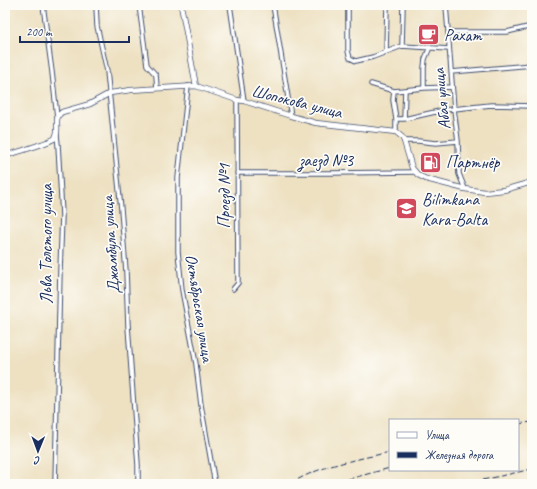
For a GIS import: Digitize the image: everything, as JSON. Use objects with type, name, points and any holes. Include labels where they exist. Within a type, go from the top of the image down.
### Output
[{"type":"street","name":"Льва Толстого улица","points":[[43,5],[57,117],[56,134],[62,215],[54,484]]},
{"type":"street","name":"Джамбула улица","points":[[96,5],[97,26],[107,71],[110,93],[122,209],[138,484]]},
{"type":"street","points":[[140,5],[147,65],[156,75],[157,88]]},
{"type":"street","points":[[181,5],[196,86]]},
{"type":"street","points":[[230,5],[244,101]]},
{"type":"street","points":[[273,5],[291,116]]},
{"type":"street","points":[[348,5],[348,51],[350,58],[356,61],[402,46],[449,49]]},
{"type":"street","points":[[386,52],[387,5]]},
{"type":"street","points":[[402,46],[403,5]]},
{"type":"street","name":"Абая улица","points":[[446,5],[452,87],[458,141],[459,174],[465,189]]},
{"type":"street","points":[[448,32],[507,32],[532,26]]},
{"type":"street","points":[[424,88],[425,59],[430,47]]},
{"type":"street","points":[[451,72],[532,65]]},
{"type":"street","points":[[371,84],[394,91],[452,87]]},
{"type":"street","name":"Октябрьская улица","points":[[188,86],[178,178],[178,252],[182,290],[196,364],[201,405],[215,484]]},
{"type":"street","name":"Шопокова улица","points":[[57,117],[62,112],[90,104],[110,93],[131,90],[196,86],[237,100],[316,123],[396,132]]},
{"type":"street","points":[[404,119],[405,90]]},
{"type":"street","points":[[394,91],[396,132],[402,137],[412,168],[418,175],[426,179],[465,189],[485,192],[504,190],[532,182]]},
{"type":"street","name":"Проезд №1","points":[[233,289],[238,284],[237,100]]},
{"type":"street","points":[[396,119],[404,119],[444,110],[491,105],[532,106]]},
{"type":"street","points":[[5,155],[10,155],[51,141],[55,138],[56,134]]},
{"type":"street","points":[[404,141],[436,143],[458,141]]},
{"type":"street","name":"заезд №3","points":[[237,173],[414,172]]},
{"type":"railway","points":[[519,424],[532,422]]},
{"type":"railway","points":[[290,484],[302,477],[326,468],[389,452]]},
{"type":"railway","points":[[330,484],[389,468]]},
{"type":"railway","points":[[465,484],[532,469]]},
{"type":"place","name":"Рахат","points":[[429,35]]},
{"type":"place","name":"Партнёр","points":[[430,162]]},
{"type":"place","name":"Bilimkana Kara-Balta","points":[[407,209]]}]
